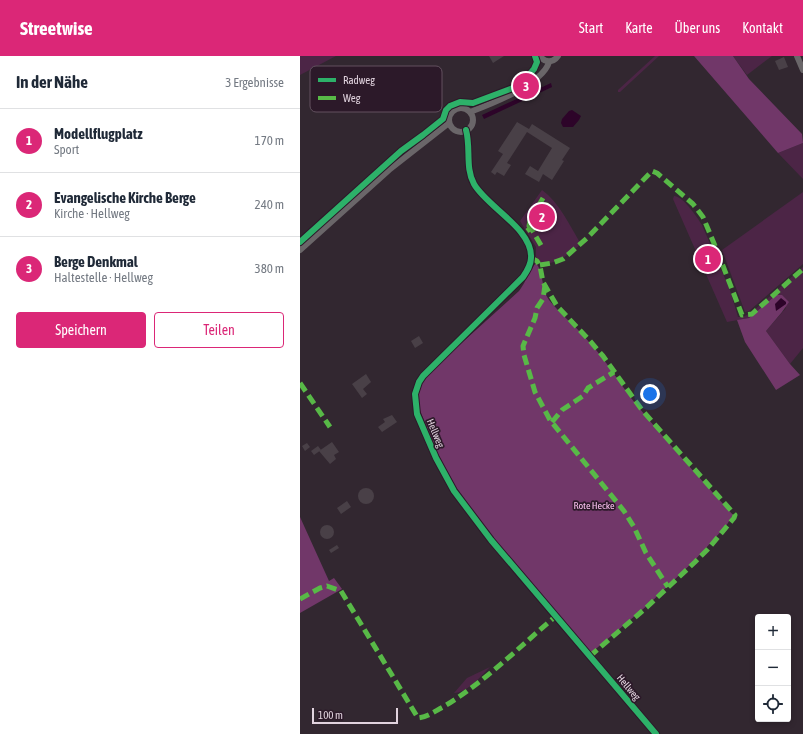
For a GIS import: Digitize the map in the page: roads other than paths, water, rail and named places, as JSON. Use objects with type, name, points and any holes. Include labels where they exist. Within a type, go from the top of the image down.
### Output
[{"type":"street","points":[[540,56],[542,60],[549,62],[555,60],[558,56]]},
{"type":"street","points":[[797,56],[803,70]]},
{"type":"street","points":[[470,112],[532,83],[542,74],[549,62]]},
{"type":"street","points":[[462,108],[470,112],[472,122],[466,130],[458,131],[449,123],[449,117],[455,109],[462,108]]},
{"type":"street","points":[[300,250],[389,170],[449,123]]},
{"type":"street","name":"Hellweg","points":[[466,130],[468,137],[470,174],[474,184],[482,195],[523,235],[530,248],[530,265],[523,277],[423,376],[419,382],[416,394],[417,414],[443,472],[454,491],[474,519],[656,734]]},
{"type":"place","name":"Berge Denkmal","points":[[526,86]]},
{"type":"place","name":"Evangelische Kirche Berge","points":[[542,217]]},
{"type":"place","name":"Modellflugplatz","points":[[708,259]]},
{"type":"park label","name":"Rote Hecke","points":[[594,505]]}]
